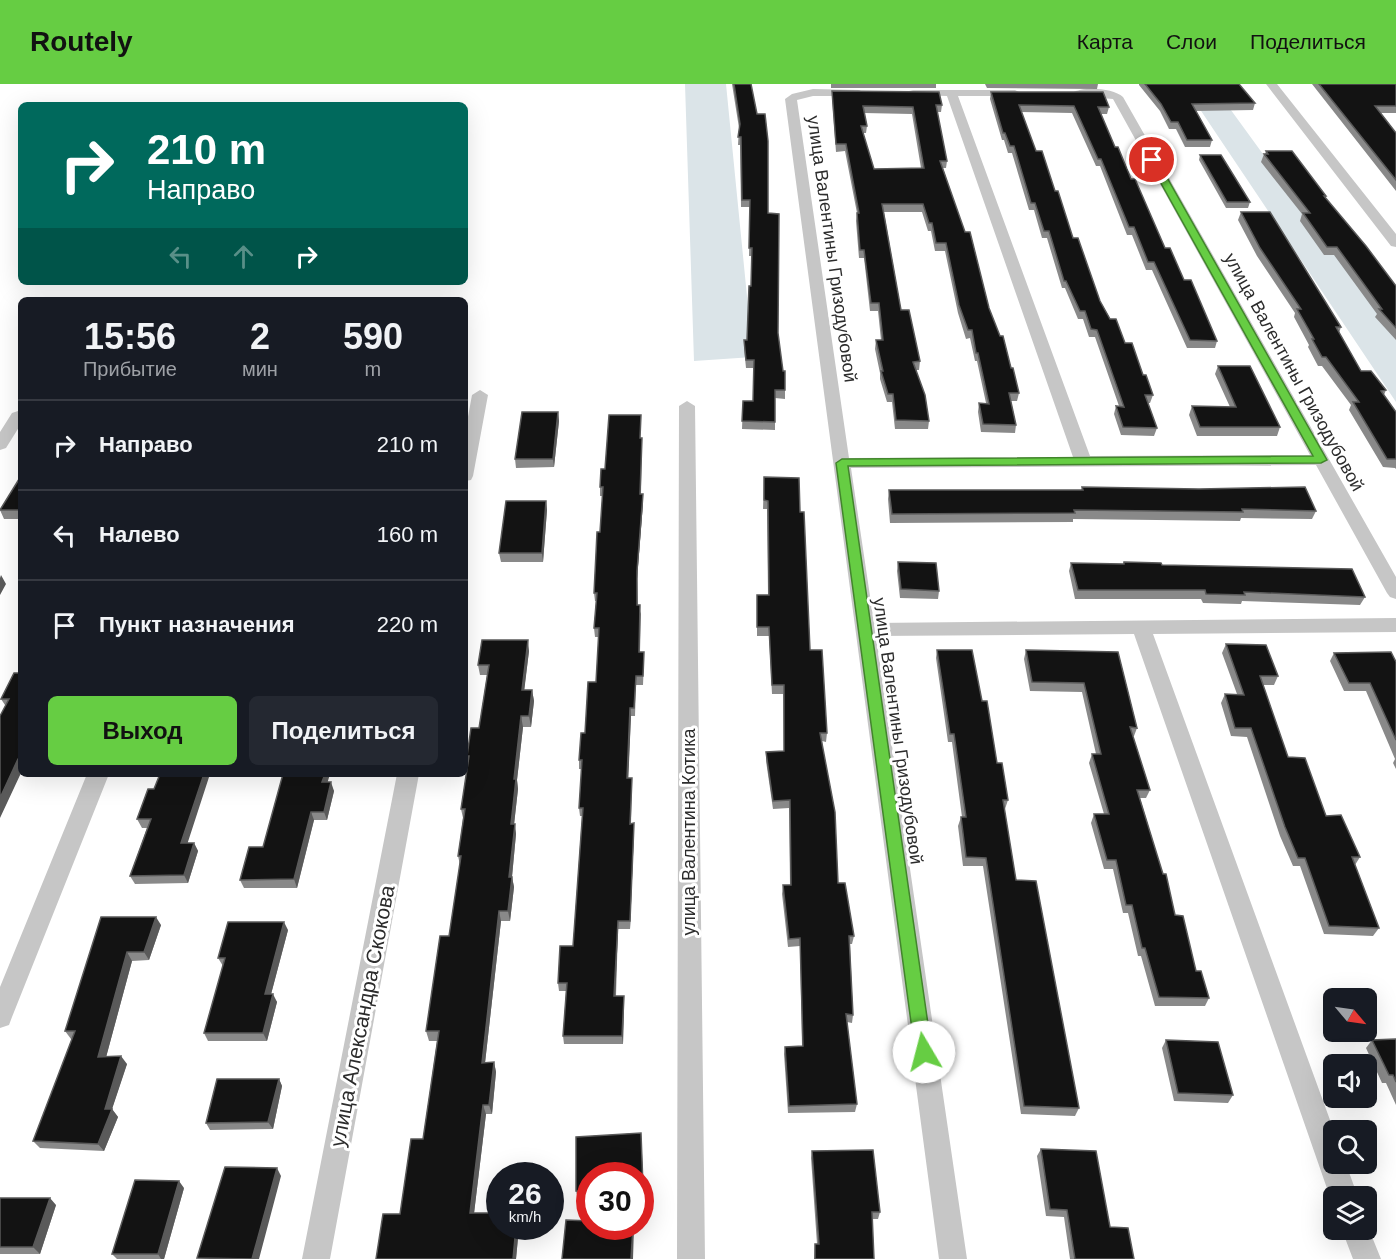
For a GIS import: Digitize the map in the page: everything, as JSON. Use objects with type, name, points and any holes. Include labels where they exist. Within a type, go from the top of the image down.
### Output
[{"type":"street","points":[[1271,84],[1396,243]]},
{"type":"street","name":"улица Валентины Гризодубовой","points":[[953,1259],[791,99],[798,94],[808,93],[1032,93]]},
{"type":"street","points":[[951,93],[1083,461]]},
{"type":"street","name":"улица Валентины Гризодубовой","points":[[1067,93],[1101,93],[1118,97],[1396,593]]},
{"type":"street","points":[[468,460],[480,395]]},
{"type":"street","name":"улица Валентина Котика","points":[[687,406],[691,1259]]},
{"type":"street","points":[[0,445],[18,416]]},
{"type":"street","points":[[842,463],[1321,460]]},
{"type":"street","points":[[864,630],[1396,626]]},
{"type":"street","points":[[1141,627],[1340,1186]]},
{"type":"street","points":[[0,1017],[97,777]]},
{"type":"street","name":"улица Александра Скокова","points":[[316,1259],[407,777]]},
{"type":"street","points":[[1360,1240],[1367,1259]]},
{"type":"shaded area","points":[[685,84],[726,84],[753,357],[694,361]]},
{"type":"shaded area","points":[[1183,84],[1212,84],[1396,337],[1396,402]]},
{"type":"building","points":[[734,84],[751,84],[757,114],[765,114],[768,141],[768,213],[779,214],[778,333],[783,371],[785,371],[785,390],[775,390],[775,422],[742,421],[743,401],[753,401],[754,360],[746,360],[744,340],[747,340],[752,248],[749,248],[750,200],[742,200],[741,137],[738,137],[740,124]]},
{"type":"building","points":[[1145,84],[1239,84],[1255,103],[1192,104],[1212,140],[1187,140],[1178,122],[1171,122],[1161,104]]},
{"type":"building","points":[[1319,84],[1396,84],[1396,106],[1375,106],[1396,133],[1396,180]]},
{"type":"building","points":[[832,91],[939,92],[942,105],[936,105],[947,161],[940,161],[965,232],[970,232],[989,308],[1000,336],[1003,336],[1011,368],[1013,368],[1019,393],[1009,393],[1016,425],[983,424],[979,403],[989,404],[972,330],[968,330],[959,305],[946,243],[936,243],[932,223],[929,223],[923,204],[882,204],[901,310],[909,310],[920,361],[913,362],[925,395],[929,421],[896,420],[893,394],[888,394],[881,371],[883,371],[876,340],[883,340],[879,303],[871,303],[864,250],[860,250],[857,213],[859,213],[846,144],[836,144]],"holes":[[[863,106],[913,107],[924,168],[874,169],[861,126],[867,126]]]},
{"type":"building","points":[[991,92],[1103,92],[1109,107],[1098,107],[1115,147],[1118,147],[1131,179],[1135,179],[1165,248],[1170,248],[1184,280],[1191,280],[1217,341],[1190,340],[1154,262],[1148,262],[1134,227],[1129,227],[1101,159],[1098,159],[1074,106],[1019,105],[1036,151],[1042,151],[1073,238],[1078,238],[1100,301],[1110,319],[1116,319],[1125,343],[1132,343],[1143,375],[1146,375],[1153,395],[1145,395],[1157,428],[1123,427],[1116,406],[1124,407],[1097,330],[1091,329],[1085,311],[1080,311],[1064,281],[1049,231],[1044,231],[1035,203],[1031,203],[1014,146],[1010,146],[1003,133]]},
{"type":"building","points":[[1266,151],[1292,151],[1326,196],[1324,196],[1396,286],[1396,328],[1379,309],[1382,309],[1337,247],[1327,247],[1303,213],[1310,213],[1264,154],[1268,154]]},
{"type":"building","points":[[1200,155],[1221,155],[1250,202],[1227,202]]},
{"type":"building","points":[[1241,212],[1270,212],[1341,327],[1336,327],[1361,371],[1371,371],[1386,390],[1381,391],[1396,412],[1396,459],[1387,459],[1353,402],[1359,402],[1326,357],[1322,357],[1297,309],[1301,309],[1260,248]]},
{"type":"building","points":[[1218,366],[1250,366],[1280,427],[1200,427],[1192,406],[1236,407]]},
{"type":"building","points":[[522,412],[558,412],[553,459],[515,459]]},
{"type":"building","points":[[609,415],[641,415],[640,438],[642,438],[640,494],[643,494],[637,571],[637,605],[640,605],[639,652],[644,652],[643,676],[636,676],[634,708],[630,708],[627,778],[632,778],[630,824],[634,823],[630,921],[618,921],[614,996],[624,996],[622,1036],[563,1036],[567,983],[558,983],[560,946],[573,946],[583,808],[579,808],[582,760],[579,760],[581,733],[585,733],[588,682],[596,682],[599,628],[594,628],[597,593],[594,593],[597,532],[600,532],[603,487],[600,487],[601,469],[605,469]]},
{"type":"building","points":[[764,477],[799,478],[800,512],[804,512],[810,650],[822,650],[827,733],[820,733],[835,812],[838,883],[845,883],[854,936],[849,936],[853,1015],[846,1014],[857,1104],[789,1106],[785,1047],[803,1046],[800,938],[789,939],[783,885],[791,885],[790,800],[773,801],[766,752],[784,751],[784,685],[772,685],[769,627],[757,627],[757,595],[769,595],[768,501],[764,500]]},
{"type":"building","points":[[18,481],[18,510],[0,510]]},
{"type":"building","points":[[1082,487],[1199,489],[1305,487],[1316,511],[1074,510],[1075,513],[892,514],[889,490],[1083,490]]},
{"type":"building","points":[[506,501],[546,501],[542,553],[499,553]]},
{"type":"building","points":[[898,562],[936,563],[939,591],[901,589]]},
{"type":"building","points":[[1124,562],[1161,563],[1162,565],[1352,569],[1365,597],[1244,592],[1245,595],[1206,594],[1205,590],[1078,590],[1071,563],[1124,564]]},
{"type":"building","points":[[482,640],[528,640],[522,690],[532,690],[529,716],[521,716],[511,824],[515,824],[509,877],[512,877],[508,911],[499,911],[482,1063],[494,1062],[489,1105],[483,1105],[470,1213],[486,1213],[486,1240],[515,1240],[513,1259],[376,1259],[383,1214],[400,1214],[411,1139],[423,1139],[439,1031],[426,1031],[440,936],[449,936],[461,856],[458,856],[465,809],[461,809],[466,777],[468,777],[471,728],[479,728],[489,665],[478,665]]},
{"type":"building","points":[[1226,644],[1266,645],[1278,676],[1260,676],[1288,757],[1305,758],[1326,816],[1341,815],[1360,857],[1352,857],[1379,928],[1329,926],[1305,858],[1298,858],[1285,827],[1251,728],[1235,728],[1225,694],[1244,695]]},
{"type":"building","points":[[937,650],[972,650],[982,701],[987,701],[997,763],[1002,763],[1008,800],[1003,800],[1016,880],[1036,881],[1079,1108],[1024,1106],[986,858],[966,857],[961,817],[966,817],[954,734],[950,734]]},
{"type":"building","points":[[1026,650],[1118,652],[1137,728],[1130,727],[1150,790],[1137,790],[1163,874],[1166,874],[1175,915],[1183,916],[1196,971],[1201,971],[1209,998],[1159,997],[1145,948],[1142,948],[1132,905],[1126,905],[1116,860],[1107,860],[1094,814],[1109,814],[1092,754],[1101,754],[1084,683],[1032,682]]},
{"type":"building","points":[[1391,652],[1396,662],[1396,740],[1370,683],[1349,683],[1334,653]]},
{"type":"building","points":[[14,673],[18,673],[18,759],[0,798],[0,716],[9,699],[1,699]]},
{"type":"building","points":[[159,777],[203,777],[181,843],[194,843],[184,875],[130,876],[151,819],[137,819],[148,789],[154,789]]},
{"type":"building","points":[[282,777],[324,777],[322,782],[331,782],[324,812],[311,812],[294,879],[240,880],[249,847],[263,847]]},
{"type":"building","points":[[101,917],[156,917],[144,952],[127,952],[98,1057],[121,1056],[105,1109],[112,1109],[98,1144],[33,1141],[75,1031],[65,1031]]},
{"type":"building","points":[[228,922],[284,922],[265,994],[273,994],[263,1033],[204,1033],[225,958],[218,958]]},
{"type":"building","points":[[1396,1039],[1396,1082],[1393,1075],[1389,1075],[1373,1042],[1377,1042],[1377,1040]]},
{"type":"building","points":[[1166,1040],[1218,1042],[1233,1095],[1178,1093]]},
{"type":"building","points":[[217,1079],[279,1079],[268,1122],[206,1123]]},
{"type":"building","points":[[641,1133],[642,1162],[576,1162],[576,1137]]},
{"type":"building","points":[[1041,1149],[1096,1151],[1110,1227],[1128,1228],[1134,1259],[1075,1259],[1067,1210],[1050,1209]]},
{"type":"building","points":[[873,1150],[880,1212],[872,1212],[874,1259],[815,1259],[815,1244],[819,1244],[812,1151]]},
{"type":"building","points":[[225,1167],[277,1168],[252,1259],[197,1258]]},
{"type":"building","points":[[135,1180],[179,1181],[158,1254],[112,1254]]},
{"type":"building","points":[[0,1198],[50,1198],[33,1247],[0,1247]]},
{"type":"building","points":[[566,1220],[576,1220],[576,1240],[632,1240],[631,1259],[562,1259]]},
{"type":"route","points":[[924,1052],[842,463],[1321,460],[1152,160]]}]
